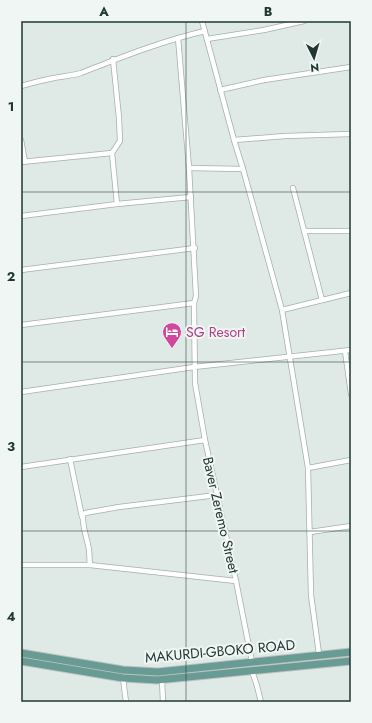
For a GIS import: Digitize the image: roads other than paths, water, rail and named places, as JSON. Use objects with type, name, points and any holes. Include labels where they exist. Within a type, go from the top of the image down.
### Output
[{"type":"main road","name":"MAKURDI-GBOKO ROAD","points":[[21,653],[123,670],[158,672],[319,654],[351,652]]},
{"type":"main road","points":[[21,661],[123,678],[159,680],[351,660]]},
{"type":"main road","points":[[158,672],[159,680]]},
{"type":"street","points":[[202,21],[282,310],[308,468],[311,595],[319,654]]},
{"type":"street","points":[[207,39],[264,30],[304,21]]},
{"type":"street","points":[[21,86],[79,73],[113,59],[205,31]]},
{"type":"street","name":"Baver Zeremo Street","points":[[178,38],[195,248],[195,383],[205,440],[236,580],[252,662]]},
{"type":"street","points":[[113,59],[120,141],[112,153],[117,204]]},
{"type":"street","points":[[220,90],[264,80],[351,67]]},
{"type":"street","points":[[234,140],[285,136],[351,134]]},
{"type":"street","points":[[21,140],[23,162],[112,153]]},
{"type":"street","points":[[189,168],[243,169]]},
{"type":"street","points":[[293,188],[322,300]]},
{"type":"street","points":[[21,216],[117,204],[191,197]]},
{"type":"street","points":[[304,231],[351,231]]},
{"type":"street","points":[[21,270],[195,248]]},
{"type":"street","points":[[282,310],[351,293]]},
{"type":"street","points":[[21,325],[194,303]]},
{"type":"street","points":[[21,392],[194,367],[351,350]]},
{"type":"street","points":[[345,351],[351,394]]},
{"type":"street","points":[[21,467],[205,440]]},
{"type":"street","points":[[70,460],[84,532],[89,547],[90,565]]},
{"type":"street","points":[[308,468],[351,460]]},
{"type":"street","points":[[82,517],[85,513],[94,511],[217,495]]},
{"type":"street","points":[[310,532],[351,526]]},
{"type":"street","points":[[21,565],[90,565],[236,580]]},
{"type":"street","points":[[252,671],[261,702]]},
{"type":"street","points":[[123,678],[126,702]]},
{"type":"street","points":[[159,680],[163,702]]},
{"type":"place","name":"SG Resort","points":[[172,349]]}]
